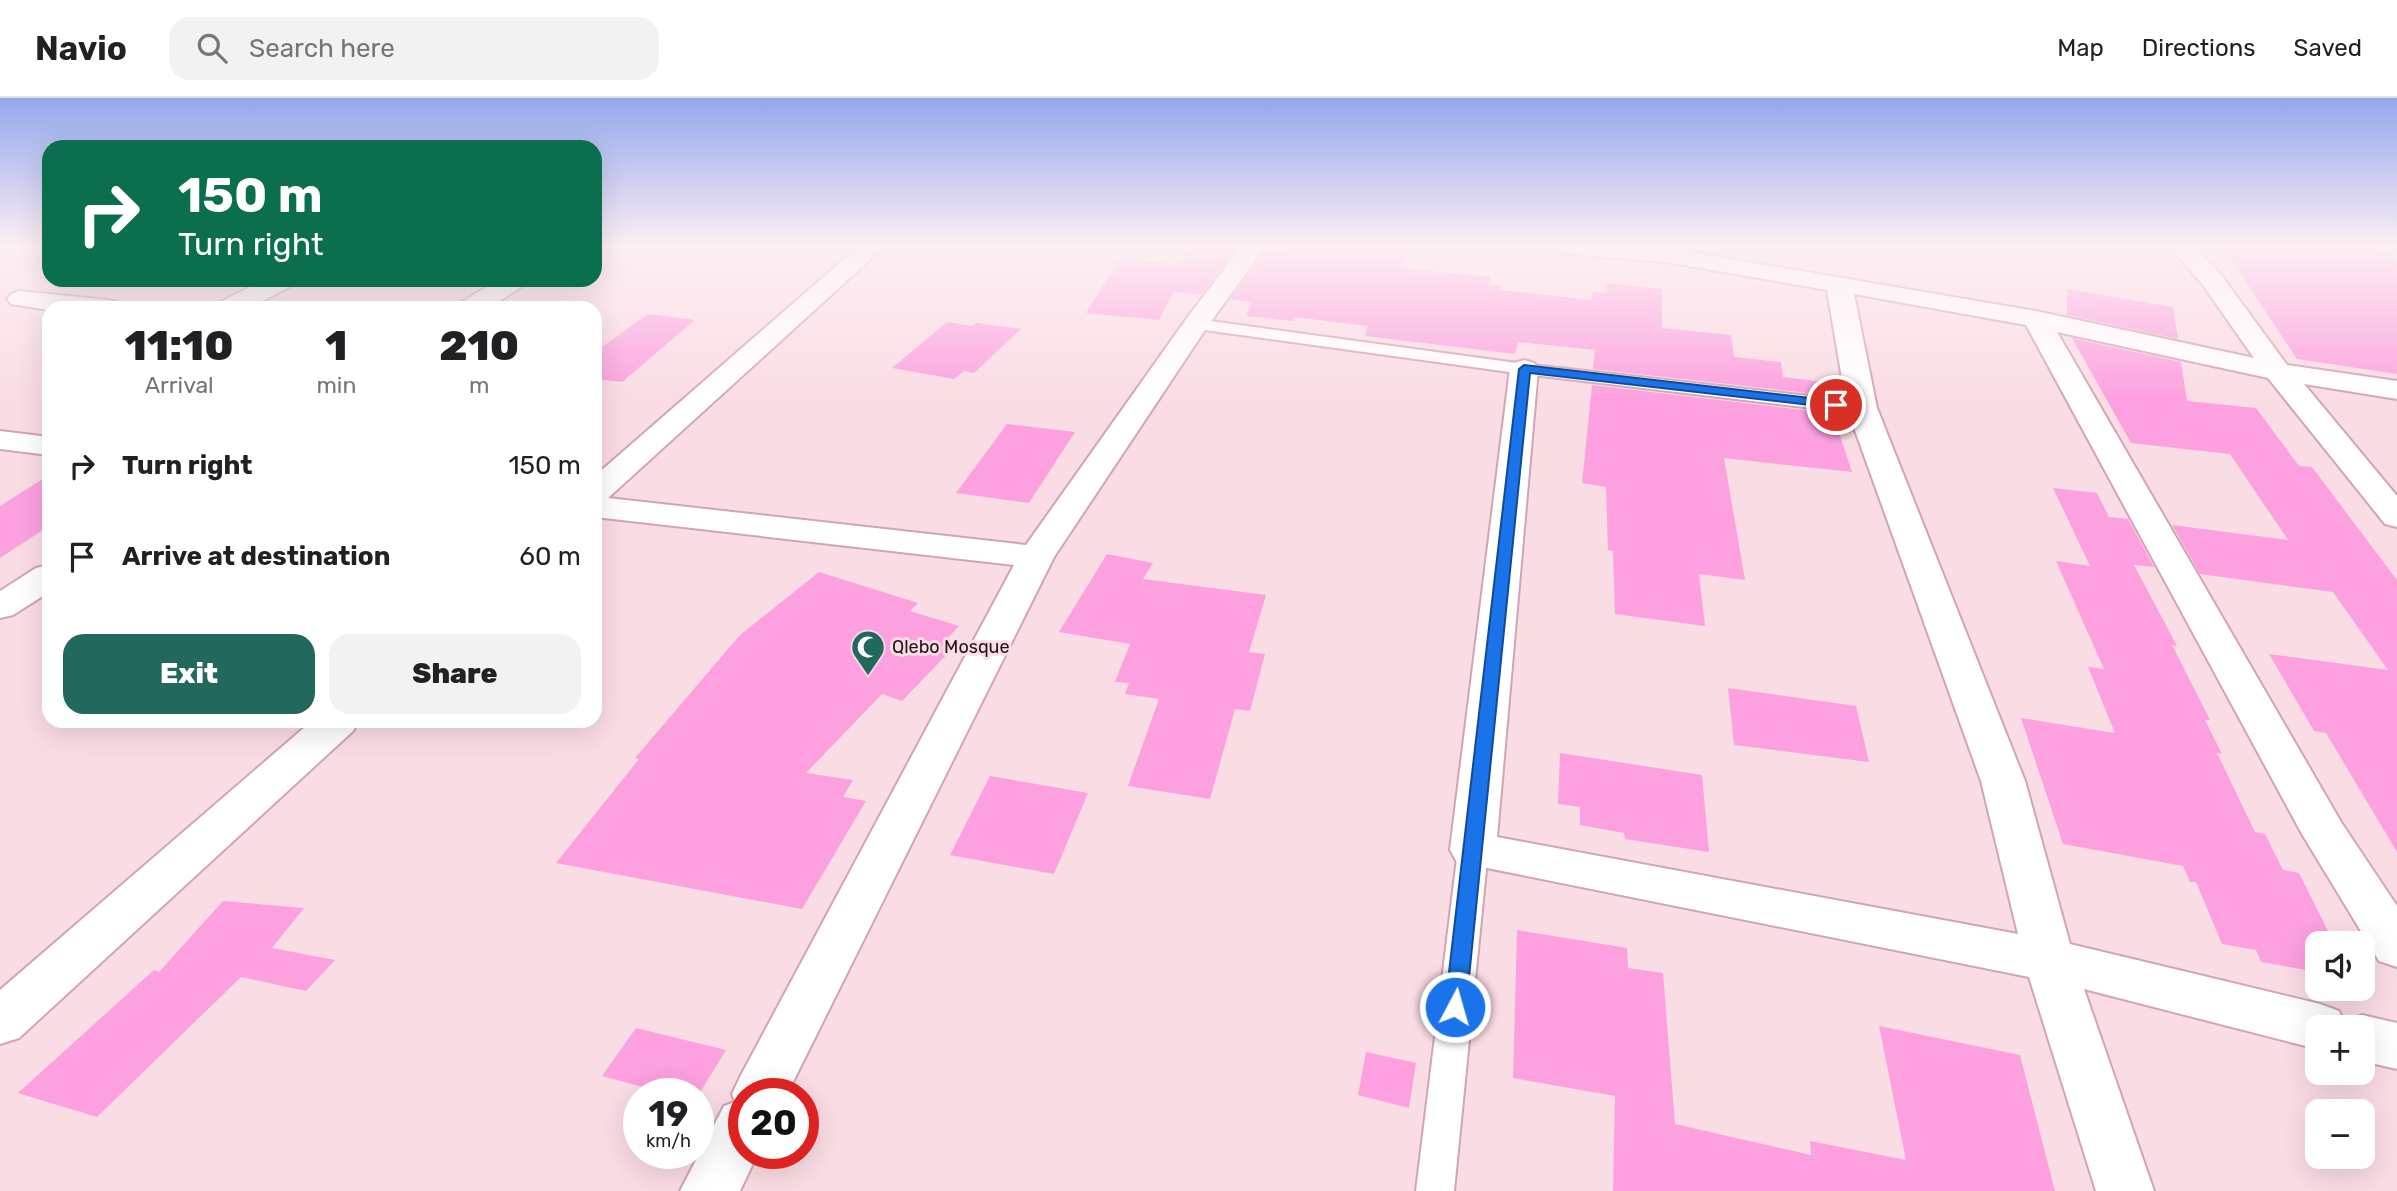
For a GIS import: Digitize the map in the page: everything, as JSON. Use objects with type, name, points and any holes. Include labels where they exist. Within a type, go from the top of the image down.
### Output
[{"type":"street","points":[[602,487],[815,298]]},
{"type":"street","points":[[767,1078],[1036,557],[1215,298]]},
{"type":"street","points":[[1842,298],[1862,408],[2003,780],[2049,960],[2126,1191]]},
{"type":"street","points":[[1918,298],[2036,319],[2278,372],[2397,390]]},
{"type":"street","points":[[2224,298],[2278,372],[2397,517]]},
{"type":"street","points":[[10,303],[42,305]]},
{"type":"street","points":[[2036,319],[2325,834],[2397,947]]},
{"type":"street","points":[[1524,369],[1473,850],[2049,960],[2305,1023]]},
{"type":"street","points":[[0,440],[42,445]]},
{"type":"street","points":[[602,508],[1036,557]]},
{"type":"street","points":[[0,607],[42,580]]},
{"type":"street","points":[[0,1022],[330,728]]},
{"type":"street","points":[[2375,1041],[2397,1046]]},
{"type":"street","points":[[709,1191],[728,1155]]},
{"type":"lane","points":[[1196,324],[1524,369],[1862,408]]},
{"type":"lane","points":[[1435,1191],[1473,850]]},
{"type":"building","points":[[1095,298],[1171,298],[1159,320],[1086,313]]},
{"type":"building","points":[[1662,298],[1662,328],[1731,335],[1734,357],[1781,362],[1783,377],[1824,382],[1826,395],[1593,369],[1595,350],[1518,342],[1515,354],[1365,336],[1368,326],[1294,317],[1293,321],[1246,316],[1252,302],[1230,299]]},
{"type":"building","points":[[2067,298],[2120,298],[2173,307],[2178,339],[2067,315]]},
{"type":"building","points":[[2257,298],[2397,298],[2397,374],[2297,359]]},
{"type":"building","points":[[648,314],[695,320],[622,382],[602,380],[602,347]]},
{"type":"building","points":[[947,322],[1021,329],[974,373],[964,371],[954,379],[892,368]]},
{"type":"building","points":[[2072,338],[2181,362],[2187,401],[2256,408],[2299,466],[2312,467],[2397,580],[2397,852],[2326,733],[2314,731],[2269,654],[2388,670],[2333,592],[2200,574],[2172,525],[2288,540],[2230,454],[2131,443]]},
{"type":"building","points":[[1592,385],[1828,413],[1831,432],[1839,433],[1852,472],[1724,458],[1745,580],[1699,574],[1705,626],[1615,614],[1613,551],[1608,550],[1606,487],[1582,483]]},
{"type":"building","points":[[1007,424],[1075,432],[1029,503],[956,493]]},
{"type":"building","points":[[42,479],[42,531],[0,558],[0,506]]},
{"type":"building","points":[[2053,488],[2097,493],[2109,517],[2128,519],[2154,567],[2134,565],[2177,646],[2172,645],[2210,720],[2205,720],[2222,754],[2217,753],[2255,832],[2265,834],[2283,870],[2299,873],[2328,931],[2305,931],[2305,970],[2261,962],[2256,950],[2222,944],[2196,882],[2190,882],[2183,866],[2063,844],[2021,718],[2115,733],[2088,667],[2104,669],[2056,561],[2090,566]]},
{"type":"building","points":[[1107,554],[1153,563],[1143,579],[1266,595],[1249,652],[1265,654],[1250,711],[1235,709],[1210,799],[1128,786],[1159,699],[1125,694],[1129,683],[1115,682],[1130,644],[1059,632]]},
{"type":"building","points":[[819,572],[918,603],[910,611],[959,626],[944,642],[955,646],[902,701],[882,694],[806,773],[853,780],[843,797],[866,801],[802,909],[556,863],[639,759],[635,758],[740,635]]},
{"type":"building","points":[[1728,688],[1856,706],[1869,762],[1734,745]]},
{"type":"building","points":[[1560,753],[1702,775],[1709,852],[1625,839],[1624,833],[1580,825],[1580,807],[1558,804]]},
{"type":"building","points":[[990,776],[1088,793],[1054,874],[950,855]]},
{"type":"building","points":[[223,901],[304,908],[272,948],[335,960],[306,991],[241,977],[97,1117],[18,1093],[154,970],[159,972]]},
{"type":"building","points":[[1517,930],[1627,948],[1628,968],[1663,973],[1675,1124],[1811,1155],[1810,1141],[1906,1160],[1879,1026],[2020,1055],[2055,1191],[1613,1191],[1615,1096],[1513,1078]]},
{"type":"building","points":[[636,1028],[726,1050],[709,1078],[623,1078],[623,1082],[602,1076]]},
{"type":"building","points":[[1366,1052],[1416,1063],[1409,1108],[1358,1095]]},
{"type":"place","name":"Qlebo Mosque","points":[[868,677]]},
{"type":"route","points":[[1455,1007],[1524,369],[1836,405]]}]
